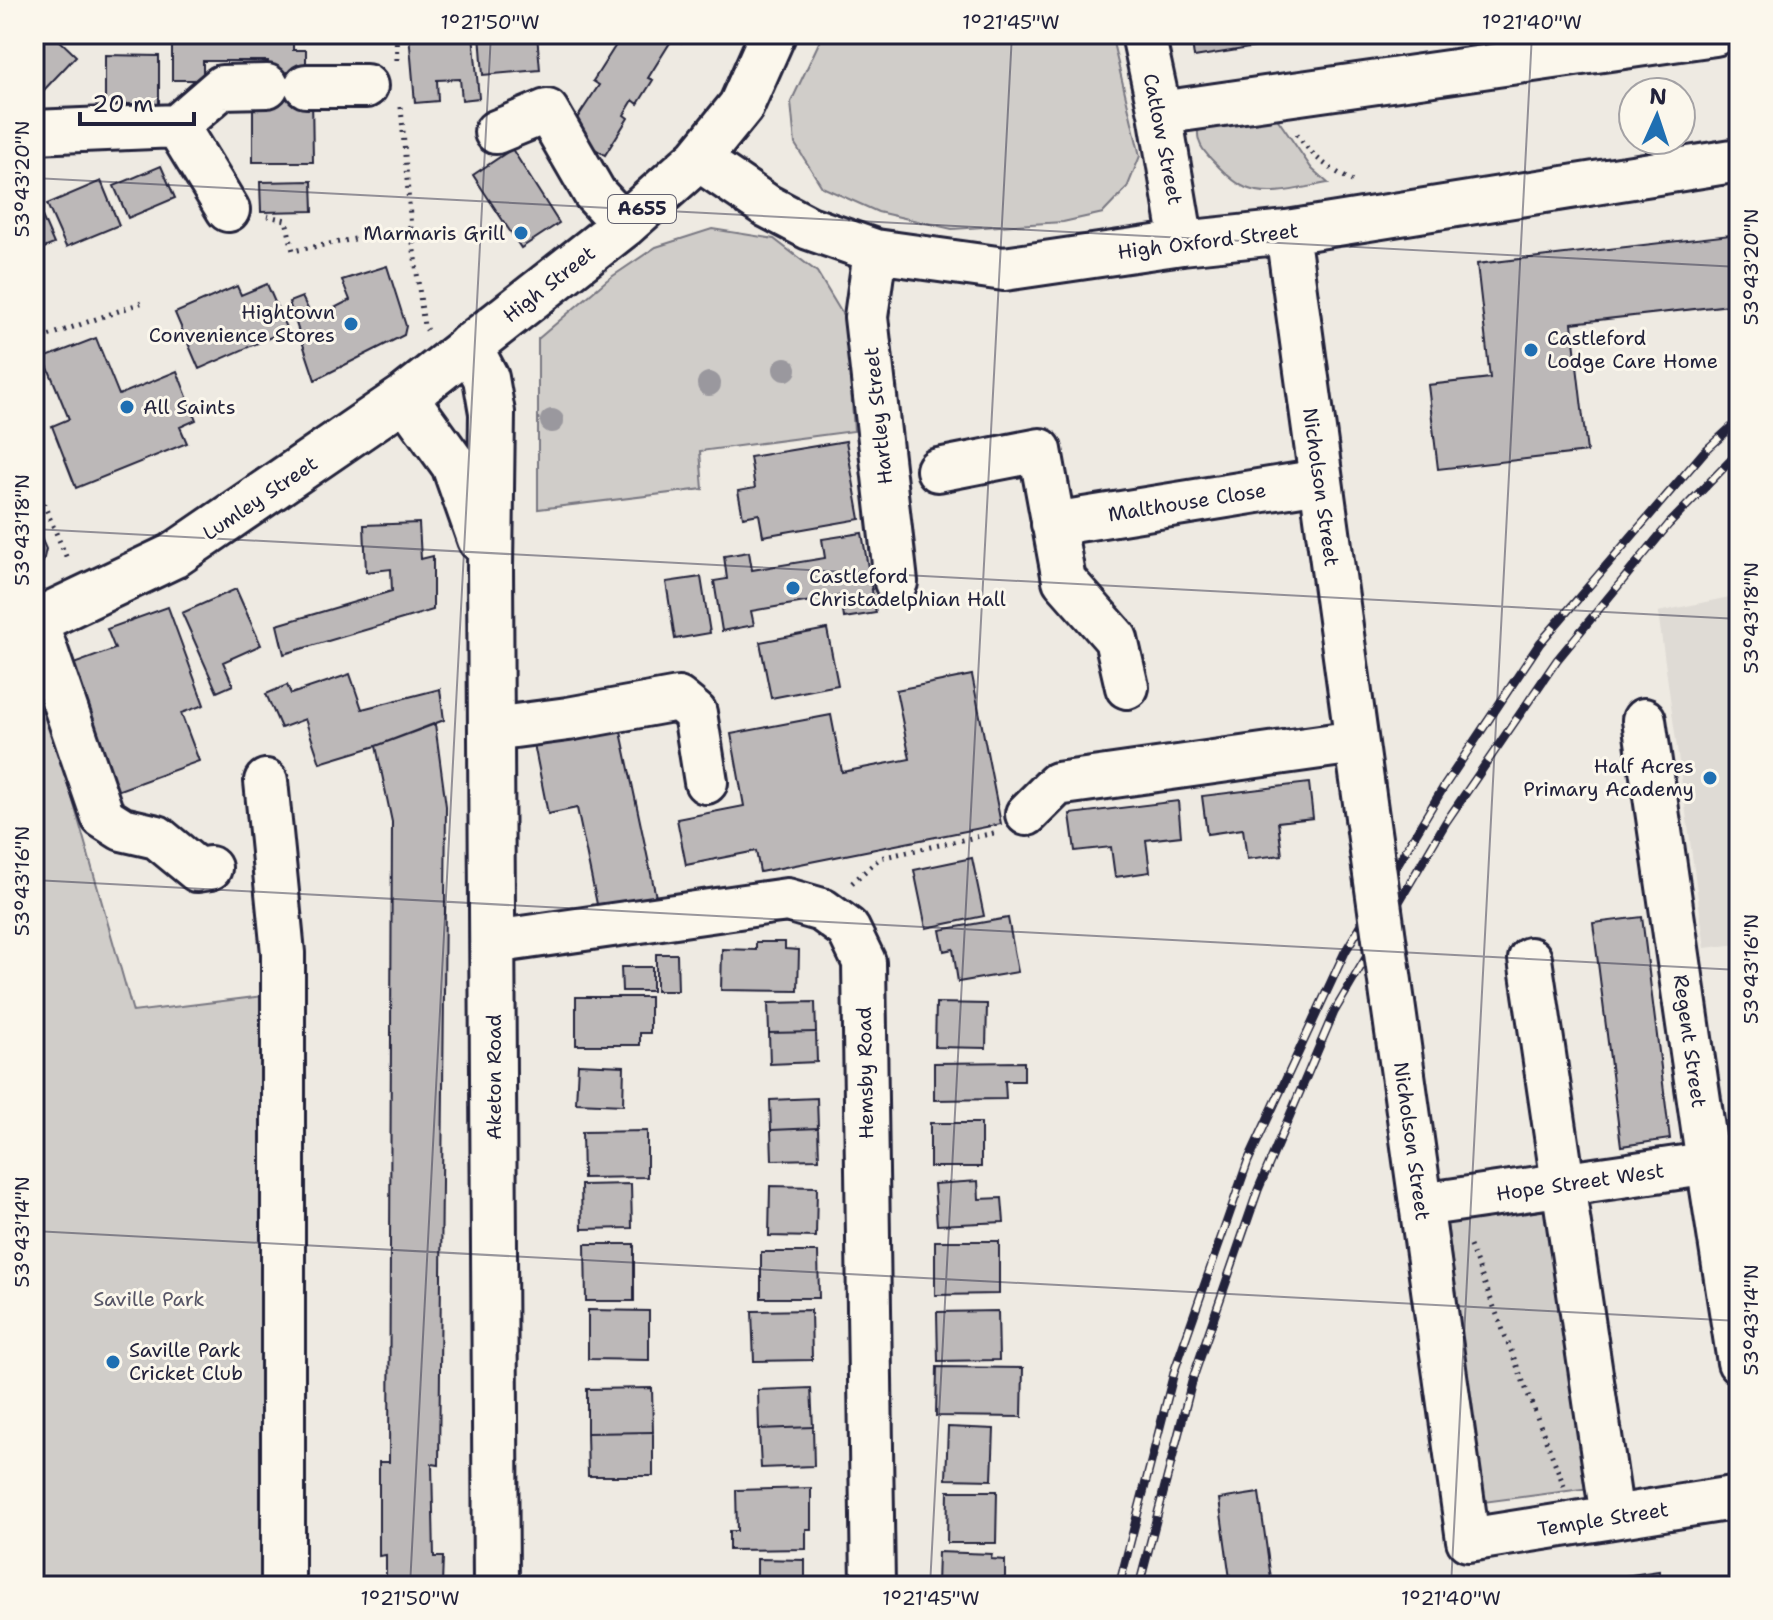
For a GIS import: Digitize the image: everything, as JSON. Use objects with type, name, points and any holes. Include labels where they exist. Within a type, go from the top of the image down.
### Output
[{"type":"main road","name":"High Street","points":[[460,354],[624,225],[698,159],[741,106],[773,34]]},
{"type":"main road","name":"Lumley Street","points":[[35,622],[173,556],[405,397],[460,354]]},
{"type":"main road","name":"Aketon Road","points":[[460,354],[486,378],[492,413],[490,569],[496,1586]]},
{"type":"main road","name":"Aketon Road","points":[[405,397],[454,465],[490,569]]},
{"type":"street","name":"Catlow Street","points":[[1143,34],[1182,243]]},
{"type":"street","points":[[1160,113],[1715,34]]},
{"type":"street","points":[[34,132],[177,126],[222,87],[388,89]]},
{"type":"street","points":[[496,132],[547,111],[595,194],[624,225]]},
{"type":"street","points":[[177,126],[228,210]]},
{"type":"street","name":"High Oxford Street","points":[[698,159],[767,206],[809,228],[875,251],[1004,269],[1182,243],[1287,232],[1739,160]]},
{"type":"street","name":"Nicholson Street","points":[[1287,232],[1393,1003],[1436,1203],[1468,1540]]},
{"type":"street","name":"Hartley Street","points":[[875,251],[866,317],[896,582]]},
{"type":"street","points":[[938,470],[1040,450],[1064,580],[1116,639],[1127,687]]},
{"type":"street","name":"Malthouse Close","points":[[1053,524],[1320,481]]},
{"type":"street","points":[[35,622],[103,817],[122,829],[157,837],[197,870],[210,868]]},
{"type":"street","points":[[492,729],[678,699],[695,713],[706,782]]},
{"type":"street","name":"Regent Street","points":[[1644,720],[1723,1161],[1739,1362]]},
{"type":"street","points":[[1027,814],[1057,784],[1356,742]]},
{"type":"street","points":[[266,781],[283,953],[283,1586]]},
{"type":"street","name":"Hemsby Road","points":[[493,942],[787,900],[822,910],[848,929],[864,962],[873,1586]]},
{"type":"street","points":[[1530,959],[1563,1185],[1595,1520]]},
{"type":"street","name":"Hope Street West","points":[[1436,1203],[1723,1161]]},
{"type":"street","name":"Temple Street","points":[[1468,1540],[1739,1497]]},
{"type":"path","points":[[396,34],[388,89],[424,326],[460,354]]},
{"type":"path","points":[[1271,97],[1309,153],[1326,167],[1361,185]]},
{"type":"path","points":[[228,210],[286,220],[293,251],[411,228]]},
{"type":"path","points":[[34,341],[141,303]]},
{"type":"path","points":[[34,481],[85,599]]},
{"type":"path","points":[[822,910],[880,858],[1012,829],[1027,814]]},
{"type":"path","points":[[1436,1203],[1595,1520]]},
{"type":"shaded area","name":"Half Acres Primary Academy","points":[[1739,595],[1739,944],[1705,948],[1658,612]]},
{"type":"green space","points":[[823,34],[1111,34],[1140,156],[1127,188],[1103,213],[1063,222],[952,229],[878,212],[822,187],[795,144],[791,102]]},
{"type":"green space","points":[[1274,114],[1312,169],[1328,183],[1276,192],[1256,191],[1237,183],[1226,174],[1201,145],[1198,131],[1204,128]]},
{"type":"green space","points":[[712,229],[774,239],[817,272],[846,320],[854,431],[700,451],[703,489],[538,509],[538,339],[607,280],[656,247]]},
{"type":"green space","name":"Saville Park","points":[[34,664],[133,1012],[264,996],[266,1586],[34,1586]]},
{"type":"green space","points":[[1553,1209],[1590,1488],[1484,1502],[1447,1223]]},
{"type":"building","points":[[34,34],[53,34],[76,56],[43,91],[34,82]]},
{"type":"building","points":[[172,34],[293,34],[293,50],[306,50],[306,94],[312,94],[313,162],[253,162],[253,99],[268,98],[268,61],[203,61],[203,80],[172,80]]},
{"type":"building","points":[[301,34],[376,34],[376,36],[301,37]]},
{"type":"building","points":[[409,34],[473,34],[479,98],[462,100],[460,79],[437,80],[438,101],[415,103]]},
{"type":"building","points":[[480,34],[537,34],[540,70],[483,75]]},
{"type":"building","points":[[623,34],[686,34],[681,43],[673,38],[648,78],[653,80],[638,104],[633,100],[624,115],[628,118],[605,155],[568,132],[599,85],[593,81]]},
{"type":"building","points":[[1191,34],[1260,34],[1262,46],[1194,57]]},
{"type":"building","points":[[1468,34],[1508,34],[1508,41],[1470,45]]},
{"type":"building","points":[[105,55],[159,56],[159,104],[105,104]]},
{"type":"building","points":[[512,149],[559,223],[521,248],[473,175]]},
{"type":"building","points":[[161,166],[175,198],[128,218],[114,186]]},
{"type":"building","points":[[101,181],[119,225],[66,247],[47,204]]},
{"type":"building","points":[[312,181],[313,211],[261,212],[260,182]]},
{"type":"building","points":[[34,201],[54,244],[34,252]]},
{"type":"building","name":"Castleford Lodge Care Home","points":[[1730,235],[1738,304],[1572,323],[1587,452],[1438,469],[1428,385],[1490,378],[1477,264]]},
{"type":"building","name":"Hightown Convenience Stores","points":[[387,266],[406,326],[404,335],[315,380],[289,302],[302,297],[313,319],[350,300],[342,280]]},
{"type":"building","points":[[267,284],[287,330],[199,369],[175,313],[237,286],[241,295]]},
{"type":"building","name":"All Saints","points":[[96,338],[119,395],[177,371],[196,420],[180,427],[187,443],[76,488],[52,426],[69,419],[44,358]]},
{"type":"building","points":[[846,441],[860,519],[763,536],[759,514],[743,517],[738,491],[755,488],[750,457]]},
{"type":"building","points":[[34,522],[46,549],[43,562],[34,568]]},
{"type":"building","points":[[419,523],[421,559],[433,556],[433,610],[284,654],[277,625],[392,591],[391,569],[366,572],[364,525]]},
{"type":"building","name":"Castleford Christadelphian Hall","points":[[862,533],[876,613],[844,618],[841,596],[751,611],[754,625],[722,631],[714,581],[727,579],[724,556],[749,552],[752,570],[825,558],[822,539]]},
{"type":"building","points":[[701,577],[710,633],[675,639],[666,582]]},
{"type":"building","points":[[236,589],[261,645],[223,662],[233,685],[217,692],[182,613]]},
{"type":"building","points":[[168,607],[204,705],[181,713],[199,761],[114,792],[68,666],[115,649],[107,629]]},
{"type":"building","points":[[827,629],[838,685],[771,698],[760,642]]},
{"type":"building","points":[[350,674],[362,709],[440,689],[444,720],[320,763],[305,719],[281,728],[266,694],[287,685],[291,694]]},
{"type":"building","points":[[972,675],[1001,824],[760,872],[756,851],[686,865],[677,819],[744,806],[731,734],[831,715],[842,772],[910,759],[896,690]]},
{"type":"building","points":[[435,724],[446,806],[439,1465],[432,1464],[434,1557],[443,1557],[442,1586],[386,1586],[386,1555],[379,1556],[379,1462],[389,1462],[392,822],[376,746]]},
{"type":"building","points":[[620,727],[656,897],[598,909],[577,808],[548,814],[534,744]]},
{"type":"building","points":[[1309,783],[1313,818],[1278,822],[1282,855],[1247,859],[1243,829],[1207,834],[1202,796]]},
{"type":"building","points":[[1178,801],[1181,836],[1146,840],[1150,872],[1115,877],[1111,847],[1075,851],[1070,814]]},
{"type":"building","points":[[972,858],[984,916],[926,928],[914,870]]},
{"type":"building","points":[[1642,917],[1670,1139],[1621,1146],[1593,923]]},
{"type":"building","points":[[1008,918],[1018,972],[958,982],[953,949],[944,951],[940,930]]},
{"type":"building","points":[[756,942],[785,942],[785,949],[799,950],[798,991],[721,990],[722,949],[756,950]]},
{"type":"building","points":[[656,954],[677,954],[678,991],[656,991]]},
{"type":"building","points":[[621,967],[652,967],[652,991],[622,991]]},
{"type":"building","points":[[576,997],[650,997],[650,1033],[640,1033],[640,1045],[576,1045]]},
{"type":"building","points":[[815,1002],[816,1032],[769,1033],[768,1003]]},
{"type":"building","points":[[936,1003],[987,1004],[986,1048],[935,1047]]},
{"type":"building","points":[[816,1032],[817,1062],[770,1064],[769,1033]]},
{"type":"building","points":[[1024,1062],[1024,1081],[1005,1081],[1006,1099],[934,1100],[934,1063]]},
{"type":"building","points":[[578,1064],[624,1066],[623,1105],[576,1103]]},
{"type":"building","points":[[817,1098],[818,1128],[771,1130],[770,1100]]},
{"type":"building","points":[[930,1123],[981,1123],[981,1167],[930,1167]]},
{"type":"building","points":[[818,1128],[819,1159],[772,1160],[771,1130]]},
{"type":"building","points":[[647,1131],[647,1177],[583,1178],[582,1132]]},
{"type":"building","points":[[978,1181],[979,1199],[1002,1198],[1004,1222],[937,1225],[934,1184]]},
{"type":"building","points":[[631,1184],[632,1228],[582,1229],[581,1185]]},
{"type":"building","points":[[770,1186],[817,1187],[816,1237],[769,1236]]},
{"type":"building","points":[[935,1241],[999,1241],[999,1294],[935,1295]]},
{"type":"building","points":[[585,1244],[634,1244],[634,1301],[586,1301]]},
{"type":"building","points":[[761,1252],[818,1252],[819,1298],[761,1298]]},
{"type":"building","points":[[588,1310],[649,1311],[649,1360],[588,1359]]},
{"type":"building","points":[[811,1310],[812,1360],[754,1361],[752,1311]]},
{"type":"building","points":[[998,1311],[999,1360],[938,1361],[937,1312]]},
{"type":"building","points":[[937,1367],[1023,1368],[1022,1417],[936,1416]]},
{"type":"building","points":[[652,1388],[653,1432],[587,1433],[587,1389]]},
{"type":"building","points":[[811,1388],[813,1427],[759,1429],[758,1390]]},
{"type":"building","points":[[813,1427],[814,1466],[761,1468],[759,1429]]},
{"type":"building","points":[[948,1427],[994,1429],[992,1480],[946,1479]]},
{"type":"building","points":[[653,1432],[653,1476],[588,1476],[587,1433]]},
{"type":"building","points":[[811,1488],[811,1529],[806,1529],[806,1549],[729,1550],[729,1531],[737,1531],[736,1490]]},
{"type":"building","points":[[948,1491],[997,1491],[996,1543],[947,1543]]},
{"type":"building","points":[[1259,1493],[1272,1586],[1231,1586],[1219,1499]]},
{"type":"building","points":[[938,1552],[992,1554],[991,1559],[1005,1560],[1005,1578],[995,1578],[995,1586],[937,1586]]},
{"type":"building","points":[[757,1559],[805,1560],[805,1586],[757,1586]]},
{"type":"building","points":[[1659,1571],[1661,1586],[1578,1586],[1577,1583]]},
{"type":"railway","points":[[1119,1586],[1175,1369],[1248,1161],[1345,952],[1443,788],[1540,643],[1704,452],[1739,420]]},
{"type":"railway","points":[[1139,1586],[1193,1378],[1258,1190],[1334,1012],[1446,822],[1557,660],[1669,524],[1739,452]]},
{"type":"place","name":"Marmaris Grill","points":[[521,233]]},
{"type":"place","name":"Hightown Convenience Stores","points":[[351,324]]},
{"type":"place","name":"Castleford Lodge Care Home","points":[[1531,350]]},
{"type":"place","name":"All Saints","points":[[127,407]]},
{"type":"place","name":"Castleford Christadelphian Hall","points":[[793,588]]},
{"type":"place","name":"Half Acres Primary Academy","points":[[1710,778]]},
{"type":"place","name":"Saville Park Cricket Club","points":[[113,1362]]}]
